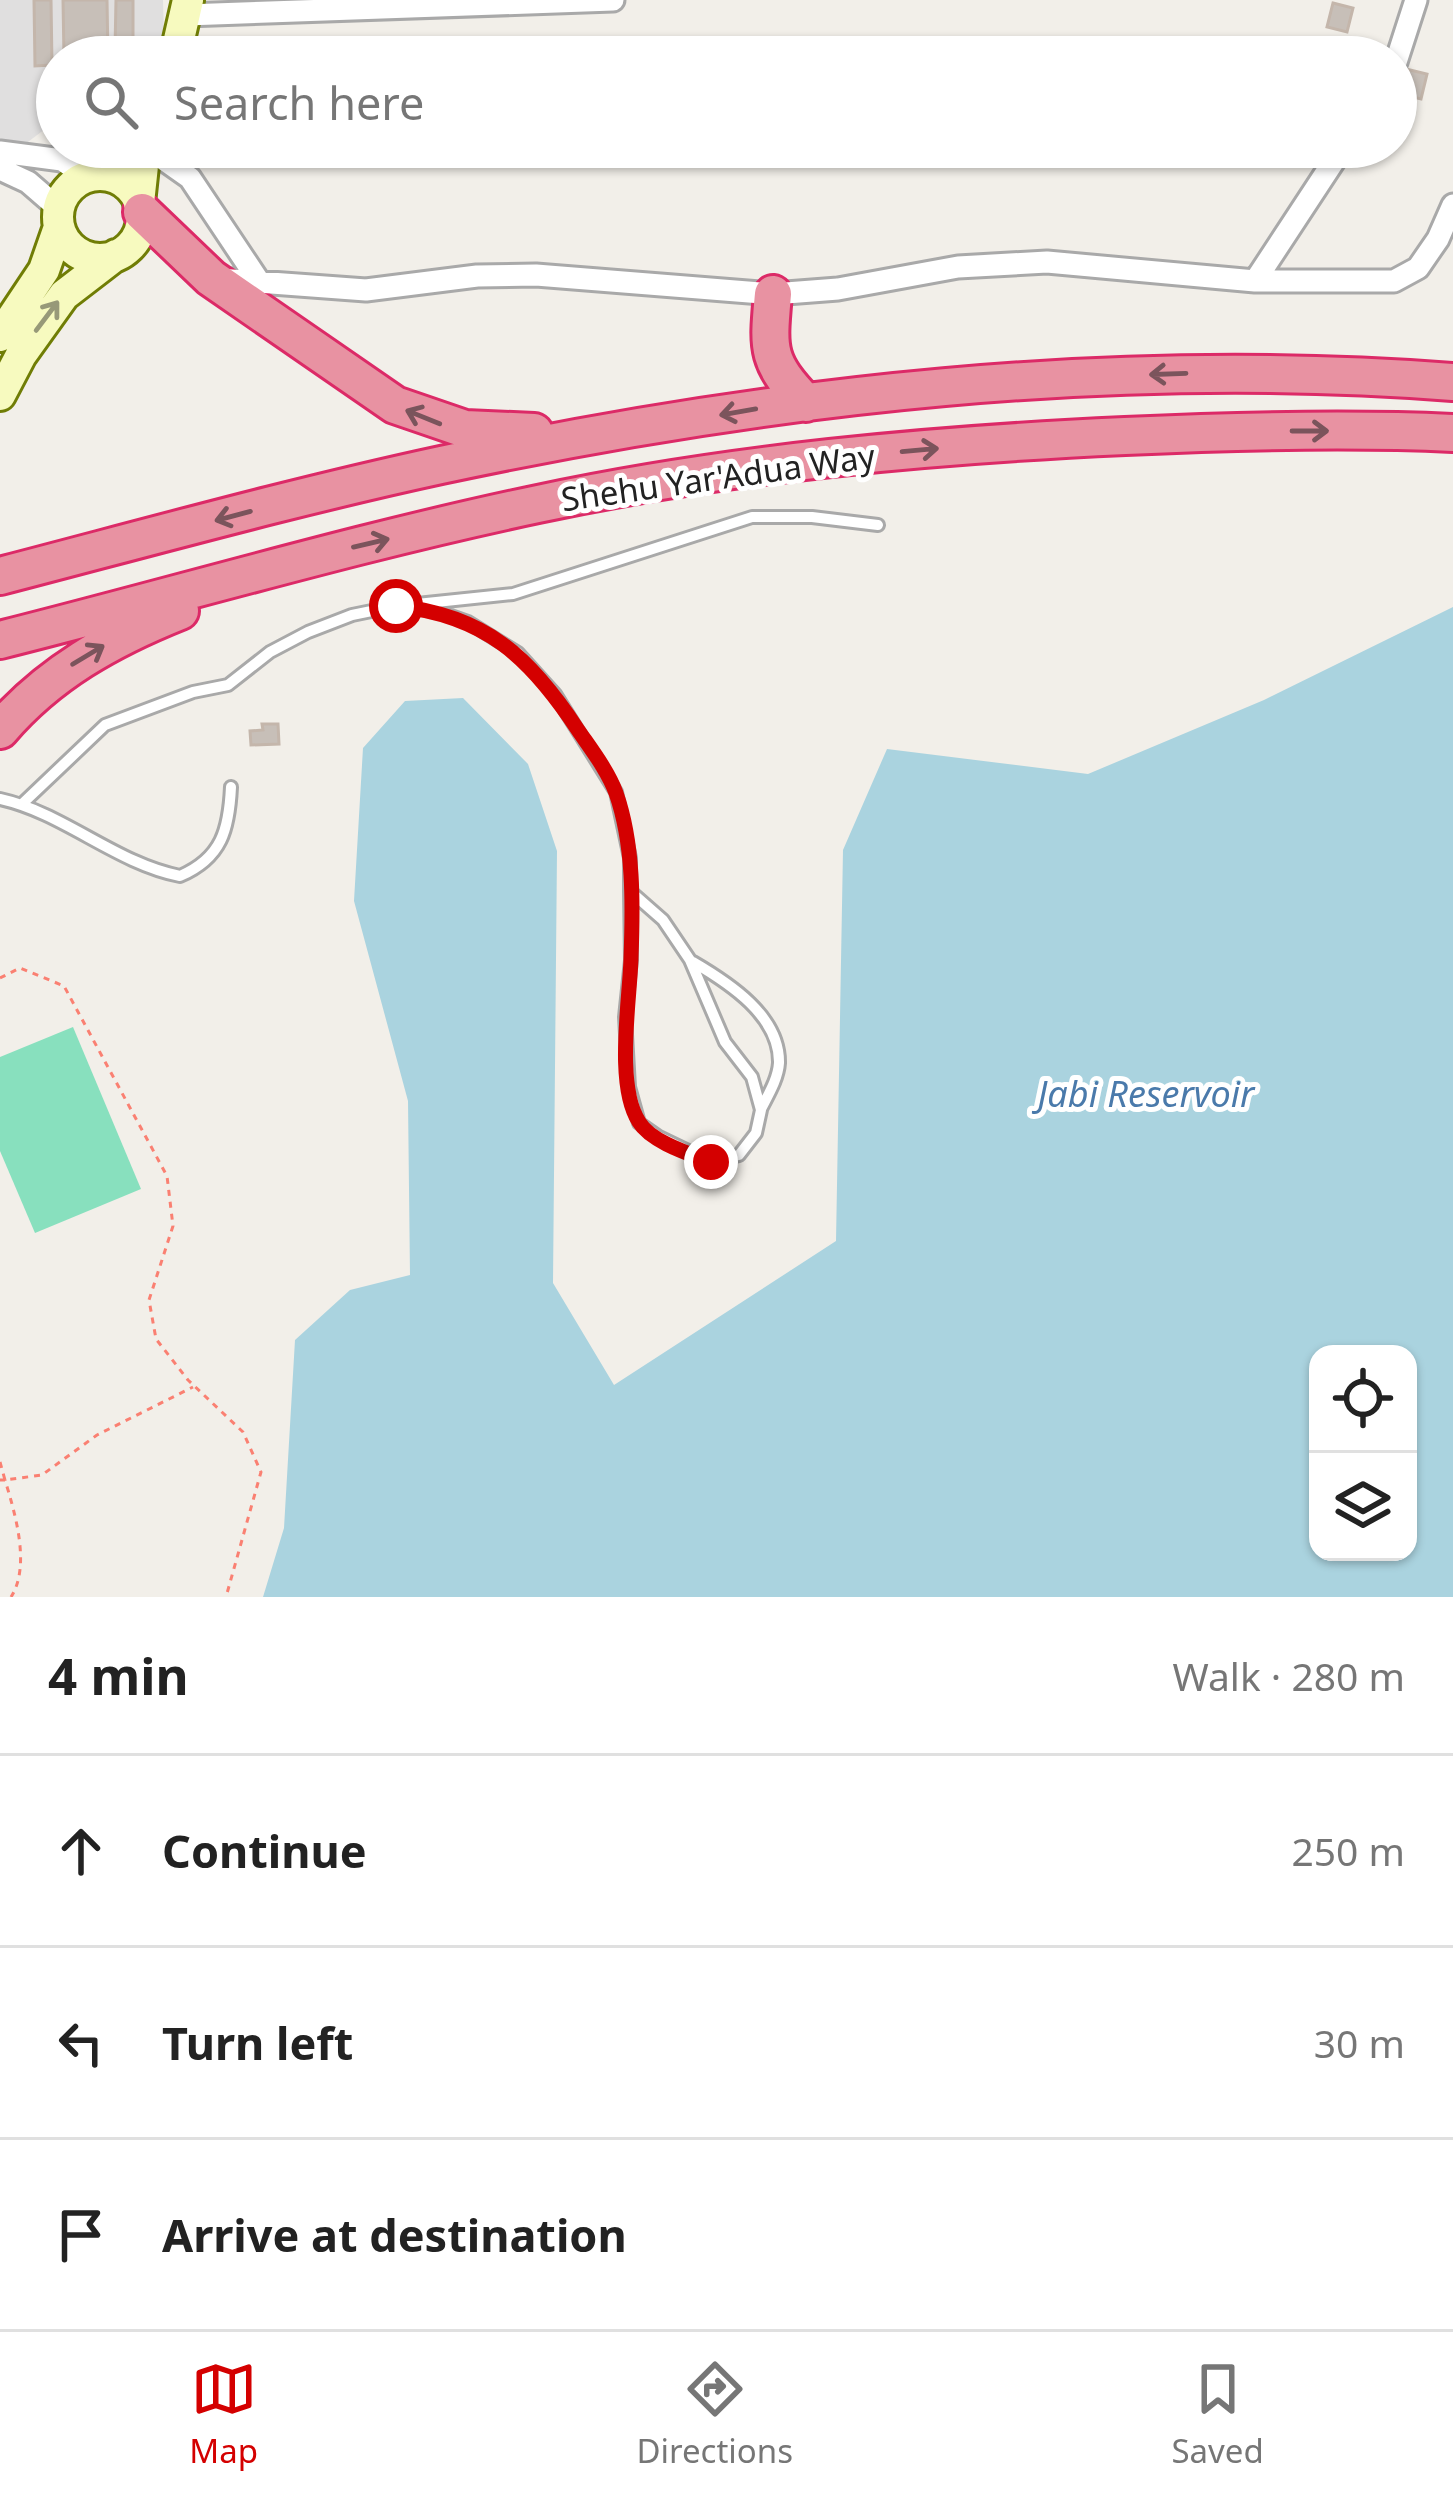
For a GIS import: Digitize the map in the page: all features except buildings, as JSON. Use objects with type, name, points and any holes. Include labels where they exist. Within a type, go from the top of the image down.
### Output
[{"type":"highway","points":[[140,208],[212,278],[375,394],[440,424],[503,433],[664,425]]},
{"type":"highway","points":[[773,294],[768,346],[786,382],[806,403]]},
{"type":"highway","name":"Shehu Yar'Adua Way","points":[[12,573],[445,464],[806,403],[952,386],[1160,374],[1453,382]]},
{"type":"highway","name":"Shehu Yar'Adua Way","points":[[7,638],[302,560],[540,503],[643,485],[882,453],[1022,441],[1302,431],[1453,433]]},
{"type":"highway","points":[[0,730],[41,688],[106,645],[302,560]]},
{"type":"street","points":[[187,7],[613,0]]},
{"type":"street","points":[[1404,36],[1416,0]]},
{"type":"street","points":[[0,132],[0,152],[36,157]]},
{"type":"street","points":[[74,168],[88,177],[117,178],[129,187],[140,208]]},
{"type":"street","points":[[0,336],[44,270],[73,184],[108,168]]},
{"type":"street","points":[[0,395],[41,322],[64,295],[137,236],[143,168]]},
{"type":"street","points":[[175,168],[190,178],[258,280]]},
{"type":"street","points":[[1255,281],[1329,168]]},
{"type":"street","points":[[0,169],[28,182],[59,218],[75,251],[89,257],[116,255]]},
{"type":"street","points":[[212,278],[366,290],[536,275],[773,294],[838,290],[996,263],[1103,265],[1255,281],[1394,281],[1418,268],[1453,205]]},
{"type":"lane","points":[[22,804],[105,725],[193,692],[228,686],[270,652],[352,615],[513,594],[752,518],[878,525]]},
{"type":"lane","points":[[396,606],[434,610],[468,622],[518,653],[554,694],[616,792],[630,858],[631,960],[625,1017],[629,1087],[639,1123],[659,1138],[711,1162],[739,1155],[756,1132],[779,1064],[773,1034],[740,993],[690,960]]},
{"type":"lane","points":[[0,799],[22,804],[138,864],[180,876],[211,858],[225,836],[231,787]]},
{"type":"lane","points":[[630,891],[663,920],[690,960],[725,1042],[752,1077],[760,1109]]},
{"type":"path","points":[[0,978],[20,968],[64,986],[167,1176],[173,1226],[149,1300],[156,1340],[243,1432],[261,1472],[226,1597]]},
{"type":"path","points":[[2,1480],[42,1475],[97,1435],[195,1386]]},
{"type":"path","points":[[0,1462],[20,1527],[16,1588],[11,1597]]},
{"type":"shaded area","points":[[0,0],[163,0],[164,36],[36,36],[36,136],[0,163]]},
{"type":"green space","points":[[73,1027],[141,1189],[35,1233],[0,1151],[0,1057]]},
{"type":"water","name":"Jabi Reservoir","points":[[1453,607],[1453,1597],[263,1597],[284,1528],[295,1340],[350,1290],[410,1275],[408,1101],[354,901],[363,748],[405,701],[463,698],[528,764],[557,851],[553,1283],[614,1385],[836,1241],[843,850],[887,749],[1088,774],[1264,700]]},
{"type":"route","points":[[396,606],[434,610],[468,622],[518,653],[554,694],[595,754],[616,792],[630,858],[631,960],[625,1017],[629,1087],[639,1123],[659,1138],[711,1162]]}]
